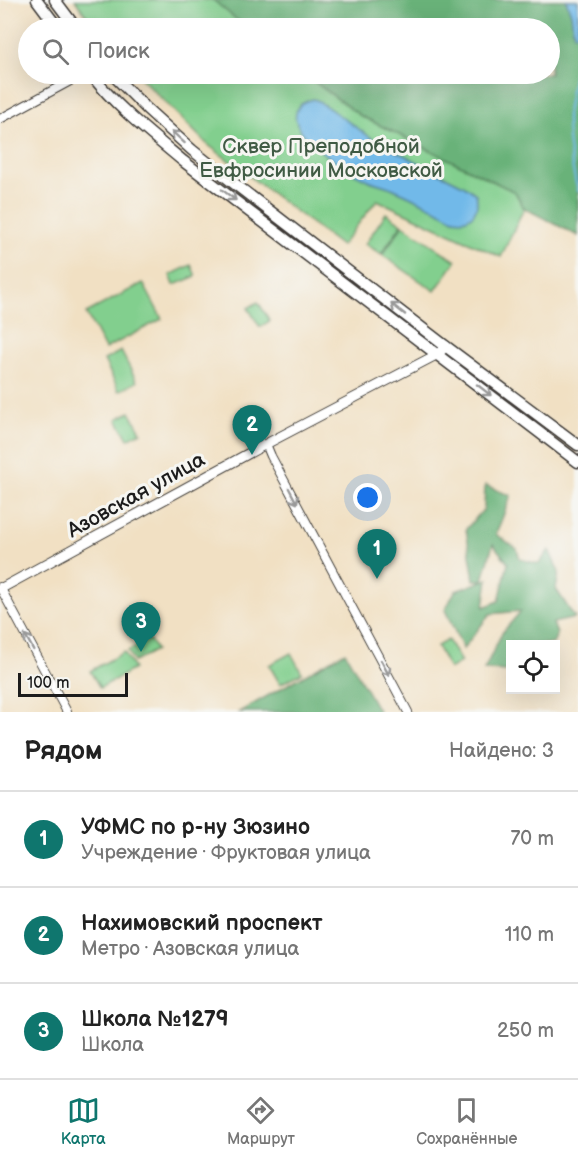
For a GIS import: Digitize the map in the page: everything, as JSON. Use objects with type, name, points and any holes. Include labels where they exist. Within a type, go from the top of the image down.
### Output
[{"type":"main road","points":[[37,0],[50,18]]},
{"type":"main road","points":[[55,0],[68,18]]},
{"type":"main road","points":[[99,84],[183,161],[442,350],[578,445]]},
{"type":"main road","points":[[122,84],[192,150],[578,462]]},
{"type":"street","points":[[0,119],[65,84]]},
{"type":"street","name":"Азовская улица","points":[[0,588],[442,350]]},
{"type":"street","points":[[266,444],[408,712]]},
{"type":"street","points":[[0,588],[67,712]]},
{"type":"green space","points":[[75,0],[213,0],[235,18],[88,18]]},
{"type":"green space","points":[[213,0],[578,0],[578,236],[524,208],[515,192],[361,116],[318,84],[560,84],[560,18],[235,18]]},
{"type":"green space","name":"Сквер Преподобной Евфросинии Московской","points":[[147,84],[318,84],[361,116],[515,192],[524,208],[501,257],[377,200],[341,246],[207,144]]},
{"type":"green space","points":[[386,213],[402,224],[381,254],[365,244]]},
{"type":"green space","points":[[403,225],[456,261],[435,291],[382,255]]},
{"type":"green space","points":[[191,265],[196,276],[174,285],[170,275]]},
{"type":"green space","points":[[143,283],[162,319],[105,349],[86,313]]},
{"type":"green space","points":[[258,302],[270,321],[260,327],[248,308]]},
{"type":"green space","points":[[121,351],[137,382],[119,391],[104,360]]},
{"type":"green space","points":[[130,412],[141,432],[128,439],[117,419]]},
{"type":"green space","points":[[485,485],[511,496],[496,534],[517,549],[520,559],[539,564],[549,550],[559,572],[556,589],[575,618],[553,623],[557,634],[555,640],[506,640],[506,671],[484,670],[502,633],[521,611],[490,614],[463,649],[445,610],[455,591],[488,579],[484,607],[499,601],[508,563],[493,544],[483,580],[474,580],[466,529],[484,509]]},
{"type":"green space","points":[[149,639],[156,650],[134,662],[128,651]]},
{"type":"green space","points":[[448,640],[461,662],[449,669],[437,646]]},
{"type":"green space","points":[[124,652],[134,669],[100,688],[90,671]]},
{"type":"green space","points":[[345,652],[379,712],[239,712]]},
{"type":"green space","points":[[291,653],[302,673],[280,684],[269,665]]},
{"type":"water","points":[[566,0],[578,0],[578,34],[574,34]]},
{"type":"water","points":[[313,99],[376,141],[463,185],[476,194],[476,210],[466,219],[454,219],[411,196],[357,175],[334,161],[311,142],[297,122],[298,107]]},
{"type":"waterway","points":[[578,56],[567,117],[570,154],[578,191]]},
{"type":"place","name":"Нахимовский проспект","points":[[252,455]]},
{"type":"place","name":"УФМС по р-ну Зюзино","points":[[377,579]]},
{"type":"place","name":"Школа №1279","points":[[141,652]]}]
